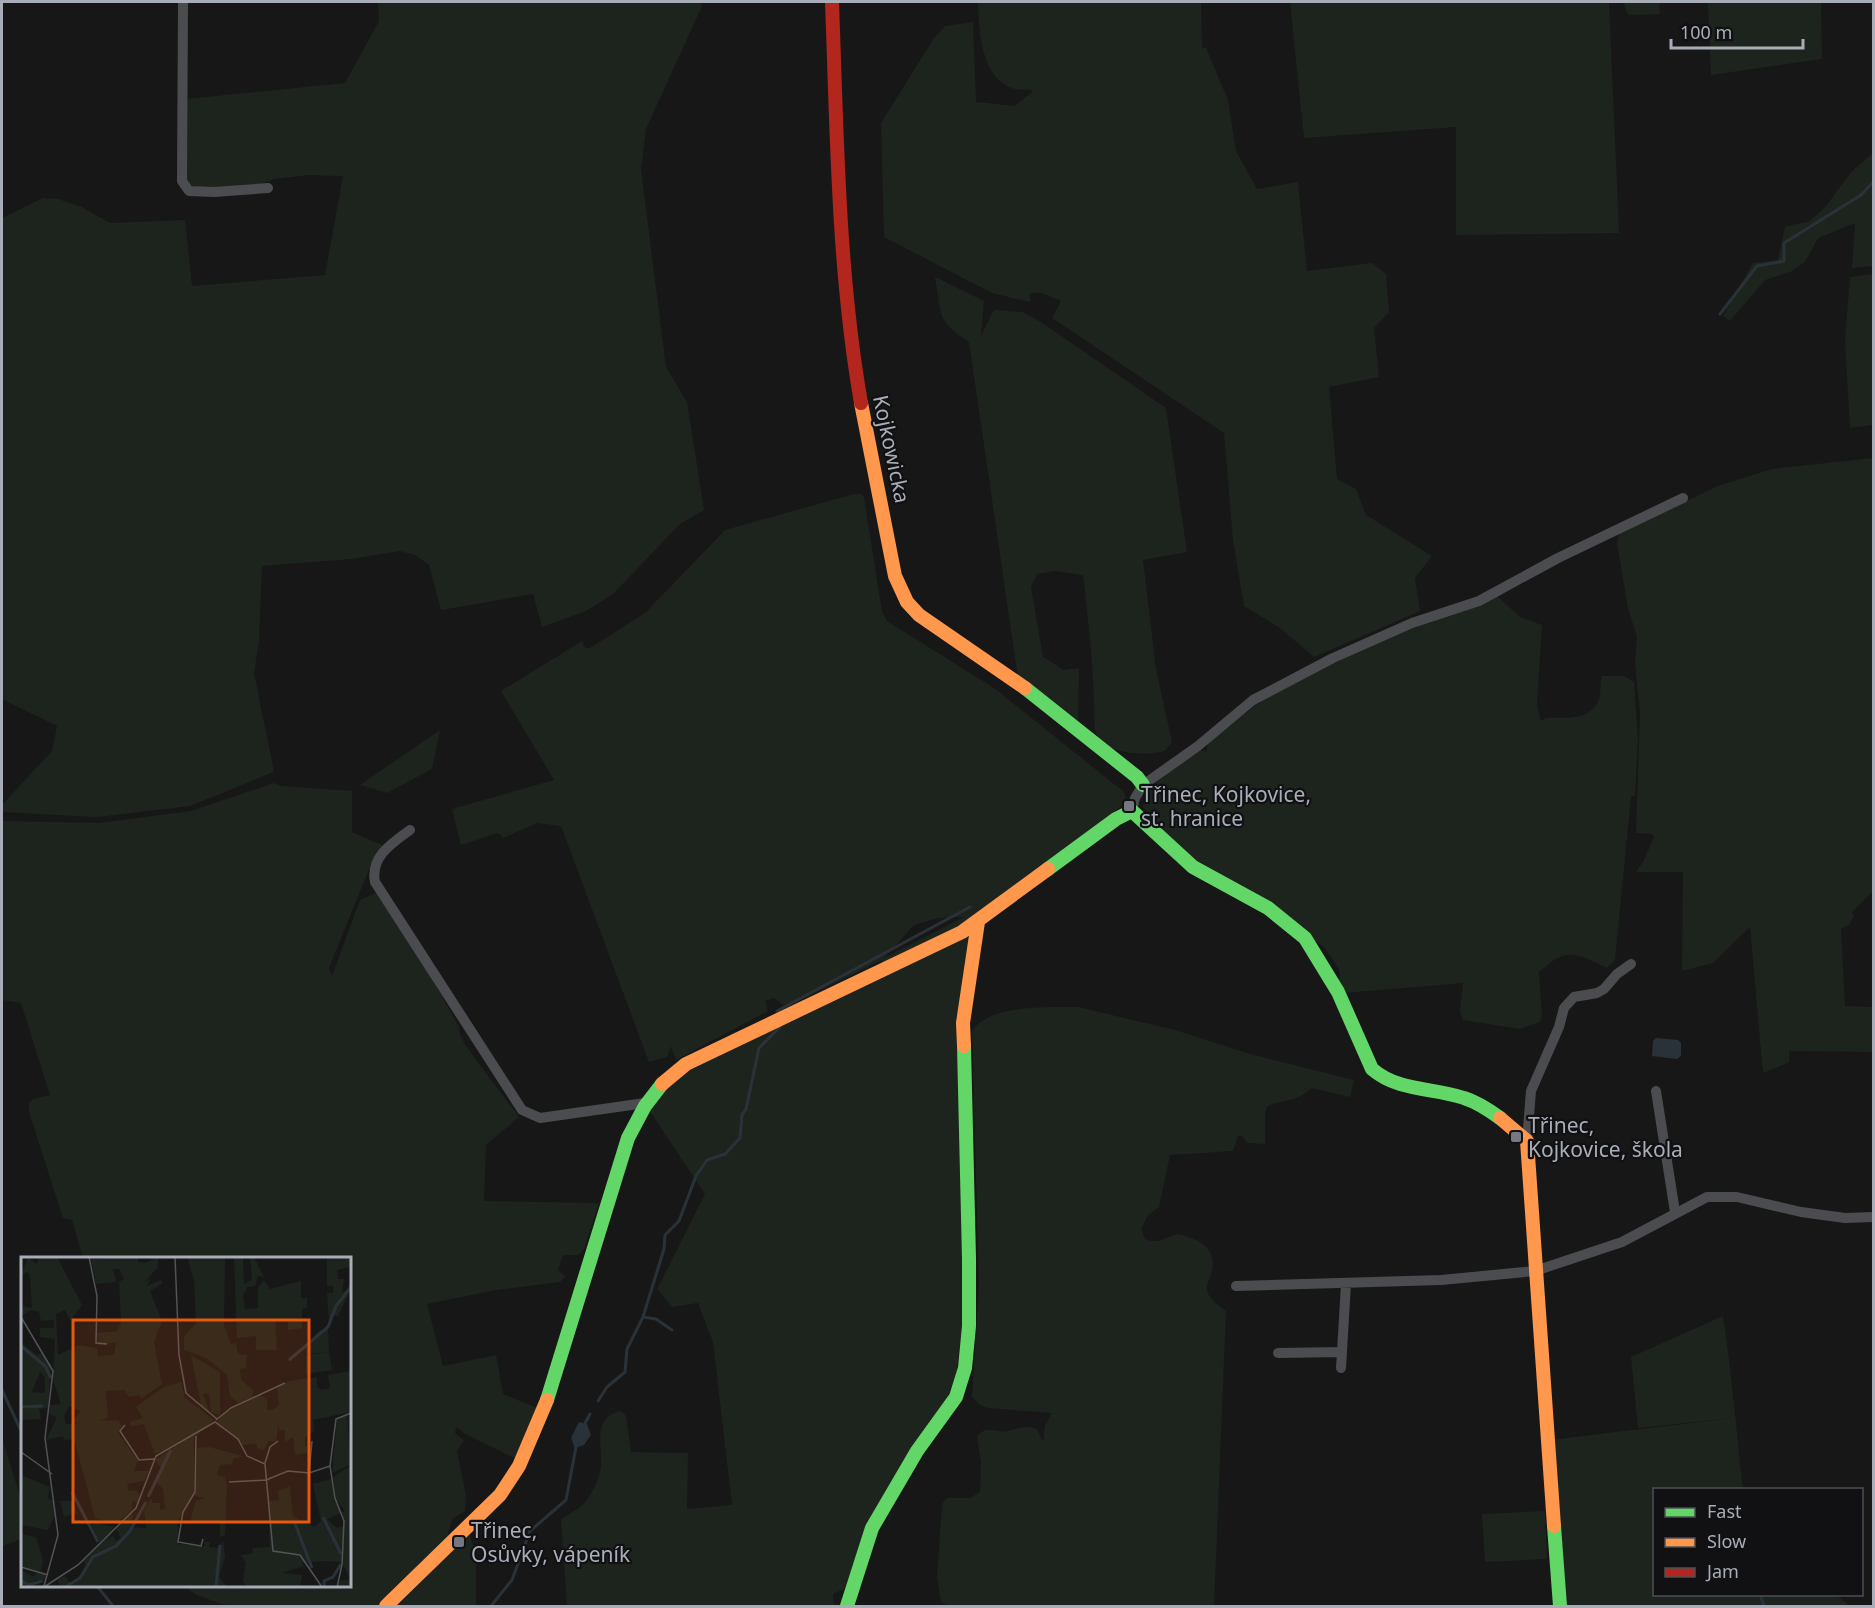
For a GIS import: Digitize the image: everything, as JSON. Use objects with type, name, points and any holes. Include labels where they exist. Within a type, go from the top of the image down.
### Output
[{"type":"street","points":[[183,2],[182,181],[189,191],[214,192],[268,188]]},
{"type":"street","name":"Kojkowicka","points":[[832,2],[840,226],[848,319],[858,391],[895,576],[900,590],[919,615],[1029,691],[1137,777],[1143,785]]},
{"type":"street","points":[[1132,811],[1135,798],[1143,785],[1263,695],[1333,658],[1412,623],[1479,601],[1558,558],[1683,498]]},
{"type":"street","points":[[386,1606],[500,1495],[519,1466],[545,1405],[628,1138],[645,1103],[661,1084],[686,1064],[978,922],[1116,819],[1132,811]]},
{"type":"street","points":[[1132,811],[1142,817],[1171,849],[1192,866],[1274,911],[1311,944],[1372,1069],[1380,1077],[1410,1089],[1455,1095],[1482,1105],[1527,1141]]},
{"type":"street","points":[[410,830],[382,852],[374,869],[375,882],[522,1110],[540,1118],[645,1103]]},
{"type":"street","points":[[847,1606],[872,1528],[917,1451],[956,1397],[965,1368],[969,1326],[969,1259],[963,1023],[978,922]]},
{"type":"street","points":[[1560,1606],[1527,1141],[1531,1091],[1559,1027],[1564,1008],[1574,997],[1597,993],[1604,989],[1617,974],[1630,964]]},
{"type":"street","points":[[1656,1091],[1675,1212]]},
{"type":"street","points":[[1236,1286],[1441,1280],[1535,1271],[1622,1242],[1707,1197],[1737,1197],[1801,1212],[1845,1218],[1874,1217]]},
{"type":"street","points":[[1341,1368],[1346,1284]]},
{"type":"street","points":[[1278,1353],[1342,1352]]},
{"type":"shaded area","points":[[378,2],[701,2],[702,6],[646,129],[641,169],[666,367],[687,402],[704,510],[680,524],[613,594],[586,611],[542,627],[533,594],[441,610],[429,565],[415,555],[400,551],[351,559],[262,566],[259,641],[254,673],[274,772],[190,806],[97,817],[2,812],[2,805],[52,751],[57,726],[2,699],[2,218],[43,198],[58,199],[82,207],[110,223],[185,220],[192,286],[325,275],[343,176],[308,175],[274,179],[251,188],[197,193],[184,181],[186,99],[345,83],[379,21]]},
{"type":"shaded area","points":[[978,2],[1201,2],[1202,48],[1206,48],[1228,100],[1236,151],[1257,189],[1298,182],[1307,271],[1372,263],[1386,274],[1389,312],[1374,328],[1379,377],[1329,387],[1337,479],[1356,489],[1366,515],[1432,556],[1415,578],[1420,611],[1314,657],[1280,628],[1244,606],[1233,540],[1224,433],[1052,318],[1061,301],[1042,293],[1030,293],[1030,302],[992,293],[884,237],[881,123],[934,38],[945,26],[973,22],[976,102],[1015,106],[1033,91],[1015,89],[1003,84],[988,64],[981,39]]},
{"type":"shaded area","points":[[1290,2],[1609,2],[1619,233],[1456,235],[1456,127],[1304,138]]},
{"type":"shaded area","points":[[1623,2],[1659,2],[1660,14],[1628,15]]},
{"type":"shaded area","points":[[1708,2],[1821,2],[1822,59],[1711,75]]},
{"type":"shaded area","points":[[1873,153],[1873,266],[1852,268],[1855,223],[1818,238],[1805,262],[1790,272],[1765,280],[1730,321],[1723,316],[1753,263],[1778,260],[1785,227],[1810,221],[1826,206],[1851,172]]},
{"type":"shaded area","points":[[1873,274],[1873,425],[1850,428],[1845,340],[1850,277]]},
{"type":"shaded area","points":[[935,277],[984,301],[981,336],[994,310],[1022,312],[1041,322],[1166,408],[1187,552],[1143,560],[1156,669],[1172,742],[1165,751],[1128,752],[1110,747],[1097,736],[1083,575],[1055,571],[1037,574],[1031,587],[1043,657],[1064,670],[1079,668],[1078,725],[1018,678],[969,342],[945,322],[940,308]]},
{"type":"shaded area","points":[[1873,458],[1873,891],[1852,912],[1854,915],[1850,924],[1841,929],[1845,1006],[1873,1007],[1873,1052],[1789,1051],[1789,1062],[1763,1073],[1750,927],[1713,963],[1682,971],[1683,872],[1636,872],[1654,837],[1652,834],[1636,833],[1640,714],[1635,664],[1637,637],[1628,608],[1617,543],[1619,534],[1718,486],[1772,469]]},
{"type":"shaded area","points":[[861,494],[864,497],[882,612],[887,621],[994,688],[1124,792],[1127,802],[978,913],[968,934],[972,939],[963,1318],[955,1387],[900,1465],[844,1589],[833,1594],[834,1606],[567,1606],[561,1520],[584,1503],[594,1488],[601,1466],[600,1433],[606,1419],[612,1414],[621,1411],[626,1416],[631,1452],[688,1453],[687,1509],[732,1505],[713,1342],[698,1303],[672,1307],[657,1289],[705,1194],[649,1110],[659,1093],[689,1069],[877,979],[882,960],[786,1007],[774,998],[765,1001],[768,1011],[676,1060],[671,1046],[667,1057],[649,1062],[561,826],[537,823],[503,838],[498,833],[461,845],[452,809],[554,780],[501,691],[582,641],[585,648],[590,648],[645,613],[725,530]],"holes":[[[937,918],[962,918],[884,958],[914,925]]]},
{"type":"shaded area","points":[[1496,595],[1520,617],[1542,625],[1537,705],[1541,721],[1546,718],[1577,717],[1590,712],[1599,699],[1602,676],[1624,676],[1634,682],[1638,739],[1635,796],[1631,796],[1615,960],[1607,968],[1572,955],[1560,957],[1552,962],[1539,972],[1542,1016],[1540,1022],[1520,1029],[1463,1020],[1460,1012],[1463,983],[1343,993],[1337,981],[1340,977],[1339,969],[1324,947],[1208,872],[1155,824],[1143,807],[1147,790],[1198,749],[1206,752],[1208,743],[1264,699],[1370,645]]},
{"type":"shaded area","points":[[440,730],[432,769],[387,793],[360,785]]},
{"type":"shaded area","points":[[274,783],[281,786],[352,791],[352,832],[384,846],[372,862],[329,968],[332,976],[360,900],[376,893],[426,968],[459,1027],[460,1035],[466,1046],[519,1117],[486,1145],[484,1201],[599,1203],[584,1249],[578,1255],[563,1255],[558,1270],[565,1277],[560,1282],[496,1290],[427,1304],[443,1366],[496,1355],[503,1394],[537,1408],[518,1457],[514,1458],[465,1434],[456,1427],[455,1433],[464,1440],[457,1451],[466,1496],[465,1511],[452,1519],[447,1537],[377,1606],[227,1606],[197,1595],[185,1587],[351,1587],[351,1257],[83,1257],[72,1220],[63,1218],[29,1112],[29,1103],[33,1099],[50,1095],[21,1003],[2,1000],[2,821],[99,823],[191,811]]},
{"type":"shaded area","points":[[1036,1007],[1078,1007],[1175,1030],[1250,1054],[1354,1080],[1350,1097],[1312,1088],[1296,1098],[1268,1106],[1265,1112],[1265,1144],[1247,1143],[1242,1136],[1238,1136],[1233,1151],[1170,1155],[1159,1207],[1148,1215],[1141,1229],[1145,1239],[1150,1241],[1158,1241],[1178,1234],[1204,1245],[1212,1256],[1213,1263],[1207,1285],[1209,1296],[1226,1311],[1214,1606],[948,1606],[941,1602],[937,1577],[942,1504],[947,1498],[970,1498],[980,1492],[981,1463],[977,1436],[988,1430],[1005,1432],[1029,1427],[1037,1429],[1043,1442],[1045,1426],[1052,1413],[988,1408],[980,1405],[972,1397],[979,1287],[972,1031],[980,1022],[1005,1012]]},
{"type":"shaded area","points":[[1656,1038],[1678,1040],[1681,1043],[1681,1056],[1677,1059],[1652,1056],[1653,1041]]},
{"type":"shaded area","points":[[1723,1316],[1743,1488],[1653,1488],[1653,1596],[1837,1596],[1850,1606],[1566,1606],[1550,1440],[1732,1418],[1638,1428],[1631,1357]]},
{"type":"shaded area","points":[[579,1422],[587,1424],[591,1435],[584,1445],[575,1448],[571,1438]]},
{"type":"shaded area","points":[[2,1437],[21,1500],[21,1539],[2,1546]]},
{"type":"shaded area","points":[[1545,1511],[1547,1559],[1485,1562],[1482,1514]]},
{"type":"shaded area","points":[[469,1534],[476,1553],[476,1606],[397,1606]]},
{"type":"waterway","points":[[1720,314],[1757,266],[1784,261],[1784,243],[1861,195],[1874,181]]},
{"type":"waterway","points":[[777,1011],[970,907]]},
{"type":"waterway","points":[[598,1401],[607,1387],[625,1372],[627,1349],[643,1317],[664,1249],[665,1235],[679,1221],[696,1176],[707,1160],[725,1154],[740,1138],[742,1115],[746,1109],[759,1048],[780,1027]]},
{"type":"waterway","points":[[643,1317],[656,1319],[672,1330]]},
{"type":"waterway","points":[[2,1390],[21,1431]]},
{"type":"waterway","points":[[583,1427],[590,1414]]},
{"type":"waterway","points":[[491,1606],[512,1580],[530,1531],[566,1500],[576,1447]]},
{"type":"waterway","points":[[98,1587],[113,1606]]},
{"type":"waterway","points":[[1761,1597],[1764,1606]]},
{"type":"traffic: fast","points":[[1025,688],[1137,777],[1143,785]]},
{"type":"traffic: fast","points":[[1048,869],[1116,819],[1132,811],[1193,867],[1268,908],[1305,938],[1338,992],[1372,1069],[1393,1082],[1469,1100],[1483,1106],[1500,1118]]},
{"type":"traffic: fast","points":[[847,1606],[872,1528],[917,1451],[956,1397],[965,1368],[969,1326],[969,1259],[964,1046]]},
{"type":"traffic: fast","points":[[547,1400],[628,1138],[645,1106],[662,1084]]},
{"type":"traffic: fast","points":[[1554,1526],[1560,1606]]},
{"type":"traffic: slow","points":[[861,403],[895,576],[907,602],[919,615],[1025,688]]},
{"type":"traffic: slow","points":[[662,1084],[686,1064],[962,932],[1048,869]]},
{"type":"traffic: slow","points":[[964,1046],[963,1023],[978,922]]},
{"type":"traffic: slow","points":[[1500,1118],[1527,1141],[1554,1526]]},
{"type":"traffic: slow","points":[[386,1606],[500,1495],[519,1466],[547,1400]]},
{"type":"traffic: jam","points":[[832,2],[843,253],[847,304],[861,403]]},
{"type":"place","name":"Třinec, Kojkovice, st. hranice","points":[[1129,806]]},
{"type":"place","name":"Třinec, Kojkovice, škola","points":[[1516,1137]]},
{"type":"place","name":"Třinec, Osůvky, vápeník","points":[[459,1542]]}]
